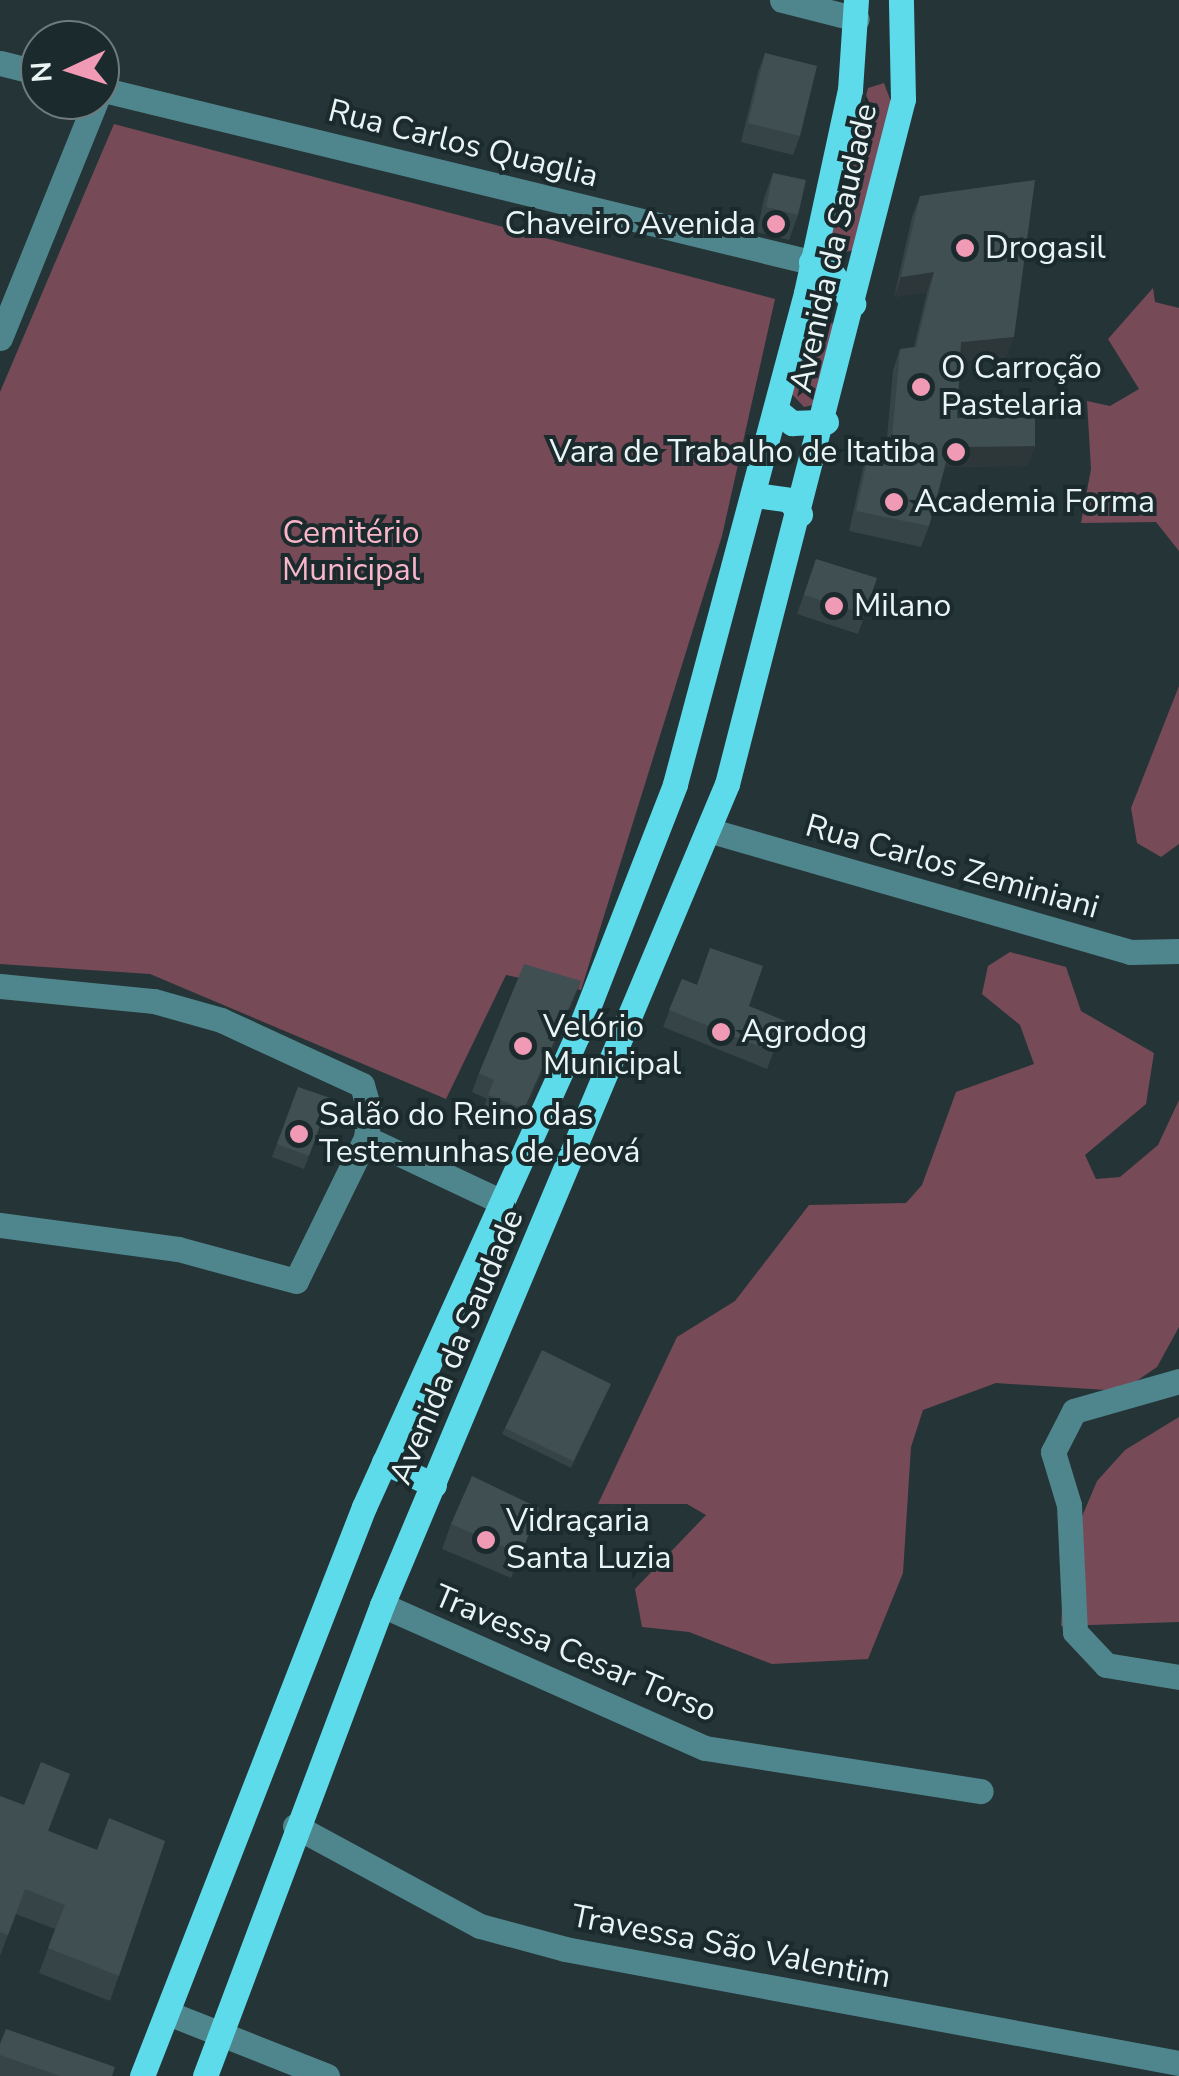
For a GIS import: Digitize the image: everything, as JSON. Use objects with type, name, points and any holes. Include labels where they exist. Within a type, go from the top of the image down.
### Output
[{"type":"main road","name":"Avenida da Saudade","points":[[205,2076],[295,1826],[382,1606],[708,830],[826,422],[903,99],[901,0]]},
{"type":"main road","name":"Avenida da Saudade","points":[[142,2076],[384,1462],[502,1202],[675,784],[755,495],[811,262],[850,90],[856,10]]},
{"type":"main road","points":[[811,262],[831,272],[854,304]]},
{"type":"main road","points":[[776,410],[792,422],[826,422]]},
{"type":"main road","points":[[755,495],[790,500],[800,514]]},
{"type":"main road","points":[[384,1462],[434,1485]]},
{"type":"street","points":[[782,0],[856,10]]},
{"type":"street","name":"Rua Carlos Quaglia","points":[[120,94],[811,262]]},
{"type":"street","points":[[0,338],[88,120]]},
{"type":"street","name":"Rua Carlos Zeminiani","points":[[708,830],[1130,952],[1179,952]]},
{"type":"street","points":[[0,986],[76,989],[221,1020],[362,1085],[366,1138],[296,1281],[178,1249],[0,1225]]},
{"type":"street","points":[[366,1138],[502,1202]]},
{"type":"street","points":[[1179,1381],[1074,1411],[1053,1452],[1069,1505],[1076,1632],[1106,1665],[1179,1677]]},
{"type":"street","name":"Travessa Cesar Torso","points":[[382,1606],[706,1748],[981,1791]]},
{"type":"street","name":"Travessa São Valentim","points":[[295,1826],[480,1926],[548,1944],[1179,2063]]},
{"type":"street","points":[[168,2012],[328,2076]]},
{"type":"green space","points":[[884,83],[891,102],[855,250],[839,253],[830,237],[868,88]]},
{"type":"green space","name":"Cemitério Municipal","points":[[114,124],[775,299],[722,536],[581,990],[506,975],[446,1099],[150,974],[0,964],[0,392]]},
{"type":"green space","points":[[1153,288],[1155,302],[1179,308],[1179,551],[1156,522],[1081,523],[1091,469],[1087,401],[1110,406],[1139,389],[1108,339]]},
{"type":"green space","points":[[811,317],[835,324],[813,405],[804,407],[789,391]]},
{"type":"green space","points":[[1179,686],[1179,844],[1161,857],[1137,843],[1131,808]]},
{"type":"green space","points":[[1010,952],[1066,967],[1081,1011],[1154,1053],[1146,1104],[1085,1155],[1096,1179],[1120,1177],[1158,1145],[1179,1100],[1179,1327],[1157,1367],[1122,1391],[996,1383],[923,1410],[911,1447],[903,1573],[868,1659],[772,1664],[689,1632],[642,1627],[635,1589],[706,1515],[687,1504],[598,1504],[677,1337],[735,1301],[809,1205],[906,1203],[922,1185],[956,1092],[1034,1064],[1020,1025],[982,994],[988,966]]},
{"type":"green space","points":[[1179,1417],[1179,1622],[1061,1626],[1065,1557],[1097,1481],[1125,1450]]},
{"type":"building","points":[[765,53],[817,66],[800,136],[748,123]]},
{"type":"building","points":[[773,173],[806,180],[798,215],[766,207]]},
{"type":"building","points":[[1035,180],[1014,337],[961,342],[957,418],[1035,418],[1035,446],[950,447],[929,526],[856,511],[870,448],[891,449],[900,349],[916,347],[934,272],[901,277],[920,196]]},
{"type":"building","points":[[816,559],[877,578],[865,614],[804,595]]},
{"type":"building","points":[[710,948],[763,966],[749,1006],[785,1021],[773,1052],[669,1010],[682,979],[697,985]]},
{"type":"building","name":"Velório Municipal","points":[[524,964],[581,981],[524,1109],[488,1095],[494,1080],[479,1073]]},
{"type":"building","name":"Salão do Reino das Testemunhas de Jeová","points":[[298,1087],[330,1098],[309,1156],[277,1144]]},
{"type":"building","points":[[542,1350],[611,1384],[573,1461],[505,1428]]},
{"type":"building","points":[[472,1476],[539,1508],[521,1554],[451,1524]]},
{"type":"building","points":[[41,1762],[70,1774],[48,1831],[97,1850],[109,1818],[165,1841],[119,1976],[48,1948],[65,1905],[25,1889],[8,1935],[0,1932],[0,1796],[24,1805]]},
{"type":"building","points":[[6,2029],[115,2067],[112,2076],[60,2076],[0,2055]]},
{"type":"place","name":"Chaveiro Avenida","points":[[776,224]]},
{"type":"place","name":"Drogasil","points":[[965,248]]},
{"type":"place","name":"O Carroção Pastelaria","points":[[921,387]]},
{"type":"place","name":"Vara de Trabalho de Itatiba","points":[[956,452]]},
{"type":"place","name":"Academia Forma","points":[[894,502]]},
{"type":"place","name":"Milano","points":[[834,606]]},
{"type":"place","name":"Agrodog","points":[[721,1032]]},
{"type":"place","name":"Velório Municipal","points":[[523,1046]]},
{"type":"place","name":"Salão do Reino das Testemunhas de Jeová","points":[[299,1134]]},
{"type":"place","name":"Vidraçaria Santa Luzia","points":[[486,1540]]}]
